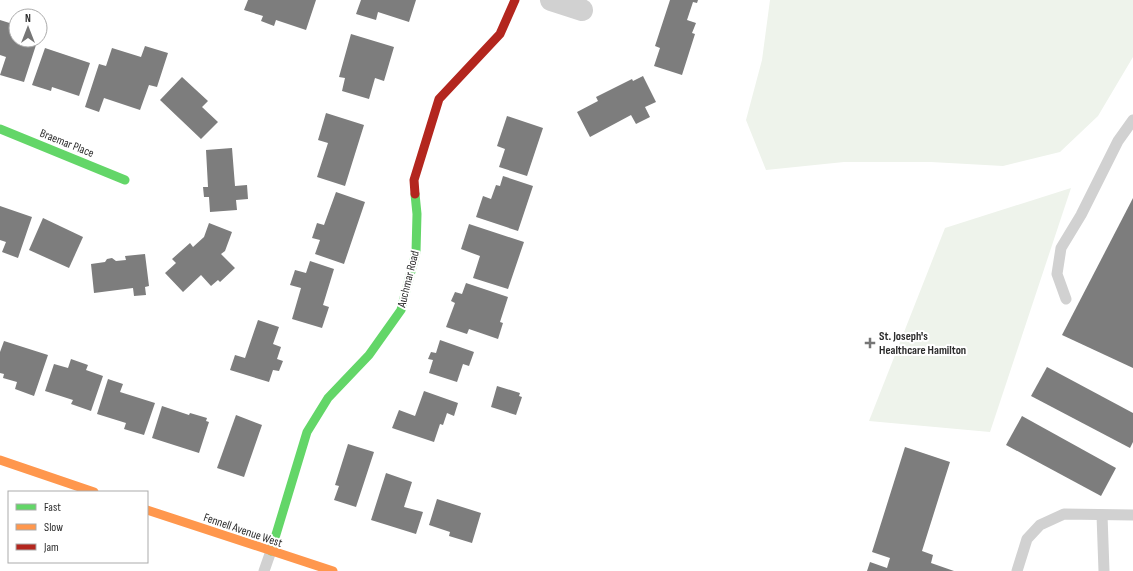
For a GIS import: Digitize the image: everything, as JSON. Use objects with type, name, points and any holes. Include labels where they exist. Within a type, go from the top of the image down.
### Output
[{"type":"street","name":"Auchmar Road","points":[[271,552],[307,432],[328,398],[369,355],[401,310],[416,252],[417,214],[414,180],[439,99],[483,50],[500,34],[515,0]]},
{"type":"street","points":[[551,0],[582,10]]},
{"type":"street","name":"Braemar Place","points":[[0,129],[125,180]]},
{"type":"street","points":[[0,460],[91,491]]},
{"type":"street","name":"Fennell Avenue West","points":[[148,510],[271,552],[333,571]]},
{"type":"lane","points":[[1066,299],[1057,274],[1061,248],[1081,215],[1118,141],[1133,120]]},
{"type":"lane","points":[[1017,571],[1027,539],[1040,525],[1064,514],[1133,515]]},
{"type":"lane","points":[[1102,515],[1104,571]]},
{"type":"lane","points":[[264,571],[271,552]]},
{"type":"shaded area","points":[[770,0],[1133,0],[1133,57],[1098,116],[1060,152],[1003,166],[931,162],[844,162],[766,170],[746,120],[762,60]]},
{"type":"shaded area","points":[[1071,188],[990,432],[869,421],[945,228]]},
{"type":"building","points":[[248,0],[316,0],[306,30],[276,20],[274,26],[261,21],[263,16],[244,10]]},
{"type":"building","points":[[361,0],[416,0],[409,22],[378,12],[376,20],[356,14]]},
{"type":"building","points":[[670,0],[698,0],[697,3],[693,2],[687,20],[696,23],[692,33],[695,34],[682,75],[654,66],[660,48],[655,46]]},
{"type":"building","points":[[0,20],[8,22],[8,48],[35,48],[24,82],[0,75],[6,57],[0,55]]},
{"type":"building","points":[[351,34],[394,47],[384,81],[375,78],[369,99],[342,91],[345,78],[339,77]]},
{"type":"building","points":[[145,46],[168,53],[157,87],[149,85],[140,110],[104,98],[99,112],[85,107],[99,64],[106,66],[112,48],[141,57]]},
{"type":"building","points":[[45,48],[90,63],[79,96],[52,87],[51,91],[32,85]]},
{"type":"building","points":[[643,76],[656,102],[645,107],[650,117],[636,124],[631,115],[590,137],[577,112],[598,101],[596,97],[632,79],[633,81]]},
{"type":"building","points":[[182,77],[208,101],[202,107],[218,122],[201,139],[160,100]]},
{"type":"building","points":[[326,113],[364,125],[345,186],[317,177],[328,143],[318,140]]},
{"type":"building","points":[[507,116],[543,128],[527,176],[499,167],[505,149],[497,146]]},
{"type":"building","points":[[232,148],[235,186],[247,185],[248,199],[236,200],[237,210],[210,212],[209,197],[204,197],[203,187],[208,187],[206,150]]},
{"type":"building","points":[[503,176],[533,186],[518,231],[476,217],[483,196],[491,199],[496,185],[500,186]]},
{"type":"building","points":[[336,192],[365,202],[344,264],[315,254],[320,240],[312,238],[317,223],[324,225]]},
{"type":"building","points":[[1133,198],[1133,368],[1062,335]]},
{"type":"building","points":[[0,206],[32,217],[18,258],[2,252],[6,242],[0,240]]},
{"type":"building","points":[[43,218],[83,237],[69,268],[29,250]]},
{"type":"building","points":[[209,223],[232,232],[225,251],[221,254],[235,268],[220,282],[218,280],[211,286],[201,275],[183,292],[165,273],[176,263],[172,259],[190,243],[193,247],[204,237]]},
{"type":"building","points":[[469,224],[524,242],[508,289],[473,278],[480,256],[461,249]]},
{"type":"building","points":[[145,254],[149,286],[145,287],[146,295],[134,296],[133,288],[94,293],[91,264],[105,262],[107,259],[112,258],[116,261],[126,260],[125,256]]},
{"type":"building","points":[[310,261],[334,269],[323,305],[329,307],[322,328],[292,319],[301,288],[290,285],[295,270],[306,273]]},
{"type":"building","points":[[466,283],[508,297],[500,322],[503,323],[498,339],[469,329],[467,334],[446,327],[455,303],[451,301],[455,292],[462,294]]},
{"type":"building","points":[[258,320],[279,327],[273,344],[281,347],[277,359],[283,361],[279,371],[273,370],[269,382],[230,370],[235,355],[245,358]]},
{"type":"building","points":[[440,340],[474,352],[469,366],[463,364],[457,382],[429,373],[433,360],[428,359],[431,352],[436,353]]},
{"type":"building","points":[[4,341],[48,355],[34,396],[15,389],[17,382],[3,378],[4,374],[0,373],[0,352]]},
{"type":"building","points":[[71,359],[88,365],[86,370],[103,376],[91,411],[71,404],[73,400],[45,391],[54,364],[68,368]]},
{"type":"building","points":[[1047,367],[1133,413],[1133,442],[1130,448],[1031,396]]},
{"type":"building","points":[[108,379],[123,384],[120,392],[155,403],[144,435],[124,429],[126,423],[97,414]]},
{"type":"building","points":[[497,386],[520,393],[519,396],[522,397],[516,415],[491,407]]},
{"type":"building","points":[[424,391],[458,403],[454,416],[447,413],[443,425],[440,424],[434,442],[392,428],[399,410],[415,416]]},
{"type":"building","points":[[162,406],[189,415],[190,413],[207,418],[206,421],[209,422],[199,453],[152,438]]},
{"type":"building","points":[[236,415],[262,425],[244,477],[217,468]]},
{"type":"building","points":[[1022,416],[1116,468],[1101,496],[1006,445]]},
{"type":"building","points":[[348,444],[374,452],[356,507],[334,500],[339,486],[335,485]]},
{"type":"building","points":[[905,447],[950,462],[922,551],[933,555],[931,563],[954,571],[867,571],[870,562],[887,568],[890,558],[872,552]]},
{"type":"building","points":[[386,473],[412,482],[404,507],[423,512],[416,534],[371,520]]},
{"type":"building","points":[[437,499],[481,513],[472,543],[449,536],[450,532],[429,525]]},
{"type":"traffic: fast","points":[[0,129],[125,180]]},
{"type":"traffic: fast","points":[[271,551],[307,432],[328,398],[369,355],[401,310],[416,252],[417,214],[415,194]]},
{"type":"traffic: slow","points":[[0,460],[91,491]]},
{"type":"traffic: slow","points":[[148,510],[333,571]]},
{"type":"traffic: jam","points":[[415,194],[414,180],[439,99],[500,34],[515,0]]},
{"type":"place","name":"St. Joseph's Healthcare Hamilton","points":[[870,343]]}]
